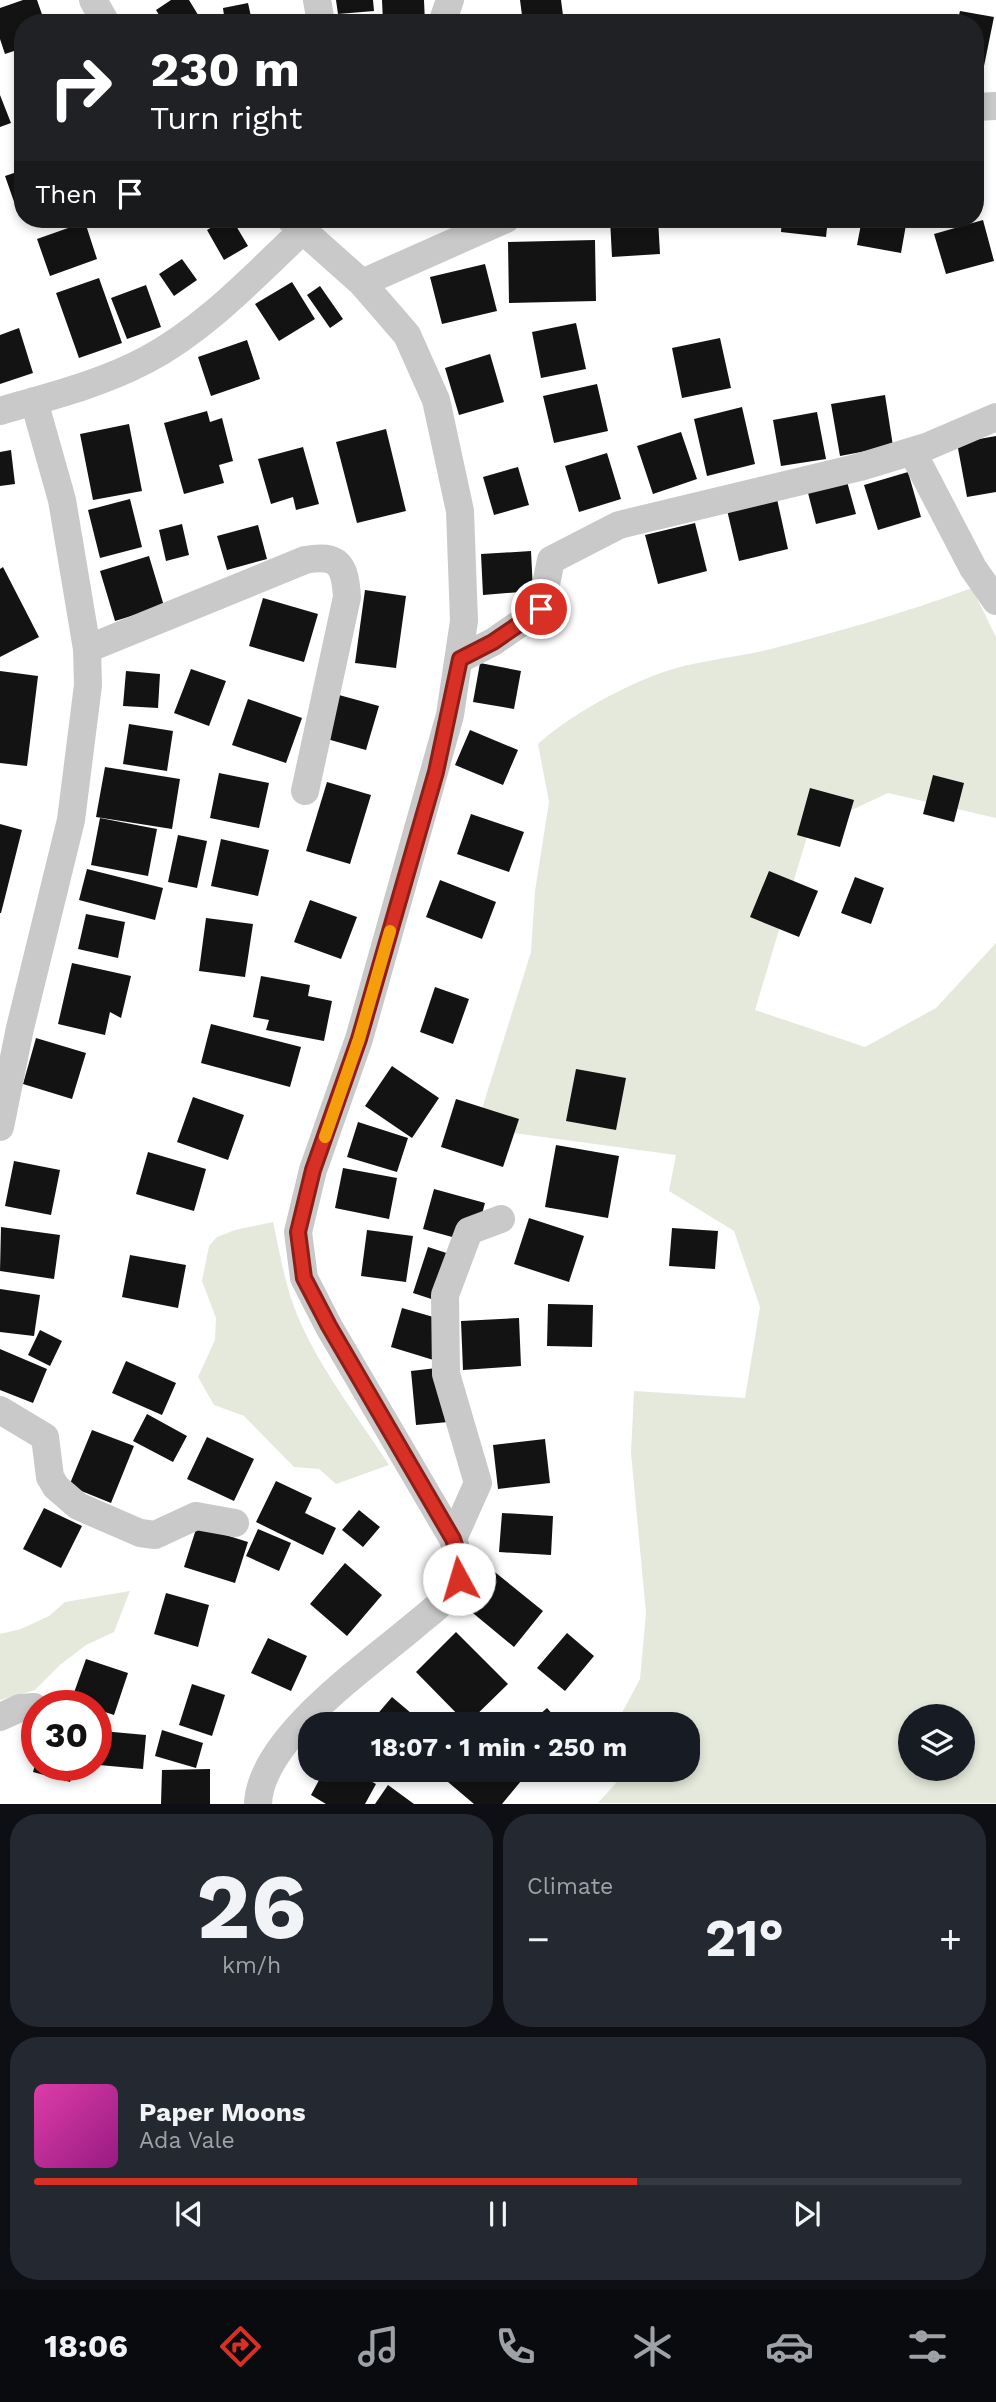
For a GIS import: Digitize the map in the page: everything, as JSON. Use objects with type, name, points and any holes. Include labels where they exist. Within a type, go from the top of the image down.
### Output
[{"type":"street","points":[[0,411],[145,361],[171,345],[232,296],[293,228]]},
{"type":"street","points":[[258,1804],[263,1775],[282,1747],[335,1691],[444,1601],[459,1579],[461,1563],[453,1539],[310,1290],[299,1255],[298,1232],[313,1170],[359,1039],[436,772],[460,659],[465,585],[460,510],[436,400],[407,335],[362,283],[299,228]]},
{"type":"street","points":[[362,283],[486,228]]},
{"type":"street","points":[[0,1127],[20,1028],[71,820],[88,685],[87,649],[62,500],[34,401]]},
{"type":"street","points":[[460,659],[493,642],[541,609],[551,560],[619,525],[860,467],[912,451],[996,416]]},
{"type":"street","points":[[912,451],[973,568],[996,601]]},
{"type":"street","points":[[87,649],[305,560],[323,557],[337,561],[346,575],[347,597],[305,790]]},
{"type":"street","points":[[453,1539],[478,1483],[446,1374],[445,1295],[469,1231],[501,1219]]},
{"type":"street","points":[[0,1410],[45,1437],[50,1477],[56,1487],[78,1506],[140,1533],[155,1535],[196,1517],[235,1523]]},
{"type":"street","points":[[0,1717],[21,1708]]},
{"type":"shaded area","points":[[972,588],[996,637],[996,818],[888,793],[809,830],[755,1010],[865,1047],[936,1008],[996,943],[996,1803],[598,1803],[615,1782],[700,1782],[700,1712],[622,1712],[640,1679],[646,1613],[631,1453],[634,1391],[745,1398],[760,1307],[734,1231],[669,1191],[676,1155],[476,1128],[531,952],[535,891],[549,802],[538,744],[609,696],[650,677],[871,622]]},
{"type":"shaded area","points":[[273,1222],[290,1294],[307,1336],[328,1374],[389,1465],[336,1484],[319,1469],[294,1467],[244,1416],[214,1405],[198,1377],[215,1340],[216,1318],[202,1281],[209,1246],[217,1237],[235,1230]]},
{"type":"shaded area","points":[[130,1591],[114,1632],[86,1645],[60,1665],[35,1690],[21,1690],[21,1694],[0,1700],[0,1634],[21,1629],[49,1616],[65,1602]]},
{"type":"building","points":[[23,0],[37,0],[42,14],[14,14],[14,51],[5,54],[0,39],[0,8]]},
{"type":"building","points":[[171,0],[189,0],[198,14],[158,14],[156,10]]},
{"type":"building","points":[[336,0],[373,0],[374,11],[338,14]]},
{"type":"building","points":[[382,0],[424,0],[425,14],[383,14]]},
{"type":"building","points":[[520,0],[561,0],[563,14],[522,14]]},
{"type":"building","points":[[248,3],[250,14],[224,14],[223,8]]},
{"type":"building","points":[[984,15],[994,17],[984,66]]},
{"type":"building","points":[[0,95],[11,123],[0,127]]},
{"type":"building","points":[[14,173],[14,202],[5,176]]},
{"type":"building","points":[[984,224],[994,261],[946,274],[934,234],[955,228],[984,228]]},
{"type":"building","points":[[68,228],[87,228],[97,259],[50,276],[37,239]]},
{"type":"building","points":[[237,228],[248,246],[224,260],[207,230]]},
{"type":"building","points":[[610,228],[659,228],[660,254],[612,257]]},
{"type":"building","points":[[781,228],[827,228],[826,237],[781,232]]},
{"type":"building","points":[[860,228],[905,228],[901,253],[857,245]]},
{"type":"building","points":[[595,240],[596,301],[509,303],[508,242]]},
{"type":"building","points":[[182,259],[197,280],[174,296],[159,274]]},
{"type":"building","points":[[485,264],[497,311],[442,324],[430,277]]},
{"type":"building","points":[[99,278],[122,343],[79,358],[56,293]]},
{"type":"building","points":[[292,282],[315,319],[279,341],[255,304]]},
{"type":"building","points":[[146,285],[161,327],[127,339],[111,298]]},
{"type":"building","points":[[320,286],[343,319],[330,328],[307,295]]},
{"type":"building","points":[[576,323],[586,369],[541,378],[532,332]]},
{"type":"building","points":[[19,328],[33,373],[0,384],[0,335]]},
{"type":"building","points":[[720,338],[731,388],[682,398],[672,348]]},
{"type":"building","points":[[247,340],[260,379],[211,396],[198,357]]},
{"type":"building","points":[[490,354],[504,402],[459,415],[445,368]]},
{"type":"building","points":[[597,384],[608,431],[554,443],[543,396]]},
{"type":"building","points":[[885,395],[893,446],[840,456],[831,404]]},
{"type":"building","points":[[742,407],[755,464],[707,476],[694,419]]},
{"type":"building","points":[[207,411],[210,422],[222,418],[233,461],[219,465],[224,483],[184,494],[164,423]]},
{"type":"building","points":[[817,412],[826,459],[781,466],[773,420]]},
{"type":"building","points":[[129,424],[142,491],[93,500],[80,434]]},
{"type":"building","points":[[386,429],[406,511],[357,523],[336,442]]},
{"type":"building","points":[[681,432],[697,479],[653,494],[637,446]]},
{"type":"building","points":[[996,436],[996,492],[967,497],[957,443]]},
{"type":"building","points":[[303,447],[319,504],[296,510],[293,497],[271,504],[258,459]]},
{"type":"building","points":[[11,450],[15,484],[0,486],[0,452]]},
{"type":"building","points":[[607,453],[621,499],[579,512],[565,466]]},
{"type":"building","points":[[518,467],[529,505],[494,515],[483,477]]},
{"type":"building","points":[[908,472],[921,517],[878,530],[864,485]]},
{"type":"building","points":[[846,478],[856,514],[816,524],[807,489]]},
{"type":"building","points":[[130,499],[142,547],[100,558],[88,510]]},
{"type":"building","points":[[777,499],[788,549],[739,561],[727,510]]},
{"type":"building","points":[[695,523],[707,571],[658,584],[645,535]]},
{"type":"building","points":[[182,524],[189,555],[166,561],[159,530]]},
{"type":"building","points":[[258,525],[267,559],[227,570],[217,536]]},
{"type":"building","points":[[531,551],[533,591],[483,595],[481,554]]},
{"type":"building","points":[[149,556],[164,606],[115,621],[100,571]]},
{"type":"building","points":[[3,567],[39,637],[0,657],[0,569]]},
{"type":"building","points":[[365,590],[406,596],[396,668],[355,663]]},
{"type":"building","points":[[263,598],[318,614],[304,662],[249,646]]},
{"type":"building","points":[[480,663],[521,671],[514,709],[473,702]]},
{"type":"building","points":[[191,669],[226,681],[209,726],[174,713]]},
{"type":"building","points":[[0,671],[38,676],[27,766],[0,763]]},
{"type":"building","points":[[126,671],[160,674],[158,708],[123,706]]},
{"type":"building","points":[[339,695],[379,706],[366,750],[327,739]]},
{"type":"building","points":[[248,699],[302,718],[286,763],[232,745]]},
{"type":"building","points":[[129,724],[173,731],[167,771],[123,764]]},
{"type":"building","points":[[470,730],[518,750],[503,785],[455,765]]},
{"type":"building","points":[[105,767],[180,779],[172,829],[96,817]]},
{"type":"building","points":[[219,773],[269,783],[259,828],[210,818]]},
{"type":"building","points":[[933,775],[964,783],[954,822],[923,814]]},
{"type":"building","points":[[327,782],[371,795],[350,864],[306,851]]},
{"type":"building","points":[[810,788],[854,800],[840,847],[797,835]]},
{"type":"building","points":[[471,814],[524,832],[509,872],[457,854]]},
{"type":"building","points":[[100,818],[157,829],[148,876],[91,865]]},
{"type":"building","points":[[0,824],[22,830],[1,913],[0,913]]},
{"type":"building","points":[[178,835],[207,841],[197,888],[168,882]]},
{"type":"building","points":[[221,839],[269,850],[258,896],[211,886]]},
{"type":"building","points":[[87,869],[163,888],[155,920],[79,900]]},
{"type":"building","points":[[769,871],[818,891],[799,937],[750,917]]},
{"type":"building","points":[[855,877],[884,888],[871,924],[841,913]]},
{"type":"building","points":[[440,880],[496,902],[482,939],[426,917]]},
{"type":"building","points":[[310,900],[357,917],[341,959],[294,942]]},
{"type":"building","points":[[86,914],[125,922],[118,958],[78,949]]},
{"type":"building","points":[[206,918],[253,924],[245,977],[199,971]]},
{"type":"building","points":[[72,963],[131,976],[121,1018],[110,1012],[105,1035],[58,1024]]},
{"type":"building","points":[[261,976],[310,985],[308,996],[332,1001],[324,1041],[266,1030],[269,1020],[253,1017]]},
{"type":"building","points":[[435,987],[469,999],[453,1044],[420,1032]]},
{"type":"building","points":[[211,1024],[301,1047],[290,1087],[201,1063]]},
{"type":"building","points":[[36,1038],[86,1053],[72,1099],[23,1084]]},
{"type":"building","points":[[392,1066],[439,1098],[412,1138],[365,1106]]},
{"type":"building","points":[[576,1069],[626,1078],[616,1130],[566,1121]]},
{"type":"building","points":[[193,1097],[244,1115],[228,1160],[177,1142]]},
{"type":"building","points":[[456,1099],[519,1119],[503,1167],[441,1147]]},
{"type":"building","points":[[358,1122],[408,1138],[397,1172],[347,1157]]},
{"type":"building","points":[[556,1145],[619,1156],[608,1218],[545,1207]]},
{"type":"building","points":[[148,1152],[206,1169],[194,1211],[136,1194]]},
{"type":"building","points":[[14,1161],[60,1170],[51,1215],[5,1206]]},
{"type":"building","points":[[343,1168],[397,1178],[389,1219],[335,1208]]},
{"type":"building","points":[[434,1189],[485,1203],[474,1243],[423,1229]]},
{"type":"building","points":[[529,1218],[584,1236],[569,1282],[514,1264]]},
{"type":"building","points":[[1,1227],[60,1235],[54,1279],[0,1271]]},
{"type":"building","points":[[672,1228],[718,1231],[715,1269],[669,1266]]},
{"type":"building","points":[[367,1230],[413,1236],[406,1282],[361,1276]]},
{"type":"building","points":[[428,1247],[468,1260],[453,1306],[413,1293]]},
{"type":"building","points":[[130,1255],[186,1265],[178,1308],[122,1297]]},
{"type":"building","points":[[0,1289],[40,1295],[34,1336],[0,1332]]},
{"type":"building","points":[[548,1304],[593,1305],[592,1347],[547,1346]]},
{"type":"building","points":[[402,1308],[451,1322],[440,1362],[391,1347]]},
{"type":"building","points":[[519,1318],[521,1366],[463,1370],[461,1321]]},
{"type":"building","points":[[40,1330],[62,1341],[50,1366],[28,1355]]},
{"type":"building","points":[[0,1349],[47,1369],[33,1403],[0,1390]]},
{"type":"building","points":[[126,1361],[176,1383],[162,1415],[112,1393]]},
{"type":"building","points":[[454,1366],[459,1421],[416,1425],[411,1371]]},
{"type":"building","points":[[147,1414],[187,1436],[173,1462],[133,1441]]},
{"type":"building","points":[[92,1430],[134,1446],[111,1503],[69,1486]]},
{"type":"building","points":[[207,1437],[254,1459],[234,1501],[187,1479]]},
{"type":"building","points":[[545,1439],[550,1483],[498,1489],[493,1445]]},
{"type":"building","points":[[276,1481],[312,1498],[305,1513],[336,1528],[323,1555],[256,1522]]},
{"type":"building","points":[[44,1508],[82,1526],[61,1568],[23,1549]]},
{"type":"building","points":[[359,1510],[380,1527],[363,1547],[342,1530]]},
{"type":"building","points":[[502,1513],[553,1516],[551,1555],[499,1552]]},
{"type":"building","points":[[197,1526],[248,1542],[235,1583],[184,1567]]},
{"type":"building","points":[[258,1529],[291,1543],[279,1571],[246,1556]]},
{"type":"building","points":[[345,1563],[382,1595],[347,1636],[310,1604]]},
{"type":"building","points":[[491,1569],[543,1611],[514,1647],[462,1604]]},
{"type":"building","points":[[166,1593],[209,1605],[198,1647],[154,1634]]},
{"type":"building","points":[[456,1632],[508,1684],[479,1712],[455,1712],[416,1672]]},
{"type":"building","points":[[567,1633],[594,1656],[565,1691],[537,1668]]},
{"type":"building","points":[[268,1638],[307,1656],[291,1691],[251,1673]]},
{"type":"building","points":[[86,1659],[128,1673],[114,1715],[112,1690],[75,1690]]},
{"type":"building","points":[[192,1684],[225,1695],[212,1736],[179,1725]]},
{"type":"building","points":[[392,1697],[410,1712],[379,1712]]},
{"type":"building","points":[[162,1730],[203,1743],[196,1768],[155,1756]]},
{"type":"building","points":[[112,1732],[146,1735],[143,1769],[112,1766]]},
{"type":"building","points":[[210,1769],[210,1804],[161,1804],[162,1770]]},
{"type":"building","points":[[318,1782],[376,1784],[365,1804],[326,1804],[311,1795]]},
{"type":"building","points":[[448,1782],[520,1782],[502,1804],[474,1804]]},
{"type":"building","points":[[388,1785],[414,1804],[375,1804]]},
{"type":"slow traffic","points":[[325,1137],[359,1039],[390,931]]},
{"type":"route","points":[[459,1579],[461,1563],[453,1539],[304,1278],[298,1232],[313,1170],[359,1039],[436,772],[460,659],[493,642],[541,609]]}]
